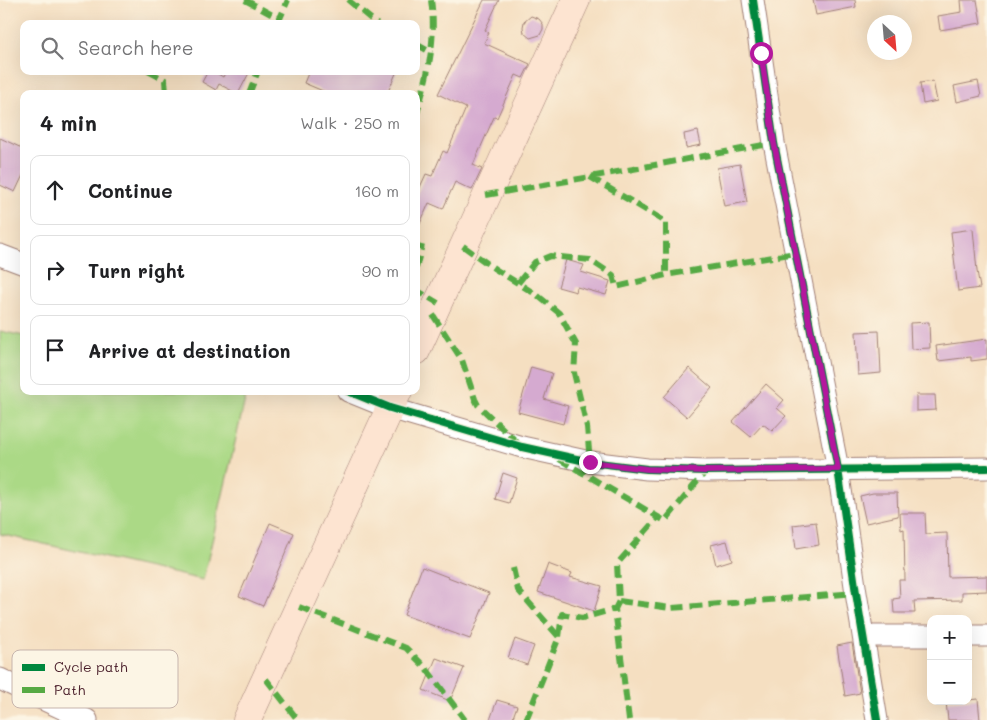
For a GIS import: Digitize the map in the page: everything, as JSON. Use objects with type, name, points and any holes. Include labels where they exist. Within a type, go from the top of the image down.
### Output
[{"type":"main road","points":[[420,342],[576,0]]},
{"type":"main road","points":[[248,720],[394,400]]},
{"type":"street","points":[[753,0],[774,143],[838,469],[877,720]]},
{"type":"street","points":[[0,255],[20,262]]},
{"type":"street","points":[[368,395],[394,400],[522,447],[590,462],[647,469],[706,471],[987,468]]},
{"type":"street","points":[[864,636],[927,636]]},
{"type":"street","points":[[972,636],[987,636]]},
{"type":"street","points":[[0,679],[12,685]]},
{"type":"street","points":[[62,708],[87,720]]},
{"type":"green space","points":[[0,331],[20,335],[20,395],[246,395],[203,580],[0,534]]},
{"type":"building","points":[[484,0],[499,0],[485,30],[489,33],[484,43],[530,64],[523,78],[516,75],[497,118],[494,117],[473,165],[482,169],[472,190],[455,182],[443,209],[429,203],[420,224],[420,187],[426,174],[432,176],[443,151],[447,153],[466,108],[438,94]]},
{"type":"building","points":[[813,0],[855,0],[856,7],[816,15]]},
{"type":"building","points":[[961,0],[977,0],[981,23],[940,30],[938,16],[962,12]]},
{"type":"building","points":[[531,16],[539,19],[543,24],[543,29],[540,35],[530,38],[524,33],[523,27],[524,22]]},
{"type":"building","points":[[206,75],[220,75],[223,77],[224,75],[248,75],[240,90],[230,90],[219,84],[216,90],[202,82]]},
{"type":"building","points":[[307,75],[395,75],[389,90],[321,90],[304,83]]},
{"type":"building","points":[[933,81],[937,101],[923,104],[920,83]]},
{"type":"building","points":[[978,81],[981,96],[957,102],[954,86]]},
{"type":"building","points":[[698,131],[701,145],[686,148],[684,134]]},
{"type":"building","points":[[0,138],[20,147],[20,181],[15,192],[0,185]]},
{"type":"building","points":[[740,164],[747,202],[724,206],[717,168]]},
{"type":"building","points":[[973,229],[980,288],[958,291],[951,232]]},
{"type":"building","points":[[566,260],[584,265],[581,272],[610,281],[606,295],[577,287],[576,292],[558,287]]},
{"type":"building","points":[[929,322],[930,348],[911,349],[910,323]]},
{"type":"building","points":[[879,331],[881,373],[858,375],[856,332]]},
{"type":"building","points":[[987,339],[987,359],[971,361],[971,357],[938,361],[936,346]]},
{"type":"building","points":[[531,367],[552,373],[544,399],[568,406],[563,424],[518,412]]},
{"type":"building","points":[[689,368],[712,388],[687,417],[664,397]]},
{"type":"building","points":[[766,384],[784,400],[777,408],[786,416],[772,431],[763,424],[751,437],[733,422]]},
{"type":"building","points":[[916,395],[935,395],[936,410],[916,411]]},
{"type":"building","points":[[503,473],[517,478],[509,503],[495,499]]},
{"type":"building","points":[[873,493],[897,493],[898,516],[866,523],[860,496]]},
{"type":"building","points":[[900,513],[925,513],[926,534],[947,533],[948,577],[987,576],[987,591],[962,592],[962,600],[914,601],[915,613],[894,613],[893,599],[900,598],[899,580],[905,580],[904,529],[901,530]]},
{"type":"building","points":[[816,522],[819,545],[796,549],[793,525]]},
{"type":"building","points":[[270,523],[294,533],[263,606],[239,596]]},
{"type":"building","points":[[727,541],[732,560],[716,565],[711,545]]},
{"type":"building","points":[[548,564],[572,573],[570,577],[602,586],[594,611],[538,592]]},
{"type":"building","points":[[422,567],[489,593],[470,639],[404,615]]},
{"type":"building","points":[[515,639],[534,646],[527,665],[508,658]]},
{"type":"building","points":[[852,643],[860,693],[845,696],[837,646]]},
{"type":"building","points":[[436,658],[464,668],[450,701],[423,690]]},
{"type":"building","points":[[978,699],[980,720],[948,720],[946,705],[972,705],[972,700]]},
{"type":"building","points":[[497,700],[517,706],[512,720],[490,720]]},
{"type":"marked path","points":[[245,0],[280,19]]},
{"type":"marked path","points":[[279,20],[288,0]]},
{"type":"marked path","points":[[348,0],[372,20]]},
{"type":"marked path","points":[[420,101],[432,44],[433,15],[431,0]]},
{"type":"marked path","points":[[420,46],[432,53]]},
{"type":"marked path","points":[[156,75],[165,80],[166,90]]},
{"type":"marked path","points":[[251,90],[256,75]]},
{"type":"marked path","points":[[486,195],[774,143]]},
{"type":"marked path","points":[[590,177],[666,222],[666,275]]},
{"type":"marked path","points":[[420,253],[422,245]]},
{"type":"marked path","points":[[463,246],[495,269],[537,295],[559,313],[576,344],[574,373],[587,427],[590,462]]},
{"type":"marked path","points":[[518,283],[535,262],[550,256],[590,260],[613,275],[616,287],[666,275],[796,253]]},
{"type":"marked path","points":[[420,292],[438,303]]},
{"type":"marked path","points":[[433,315],[462,360],[478,405],[519,444]]},
{"type":"marked path","points":[[559,459],[665,521],[706,471]]},
{"type":"marked path","points":[[629,720],[615,609],[619,601],[617,564],[658,517]]},
{"type":"marked path","points":[[513,568],[518,590],[559,637]]},
{"type":"marked path","points":[[619,601],[671,608],[856,593]]},
{"type":"marked path","points":[[299,607],[406,648],[425,667],[465,720]]},
{"type":"marked path","points":[[526,720],[559,637],[562,614],[582,618],[615,609]]},
{"type":"marked path","points":[[266,679],[298,720]]},
{"type":"cycle path","points":[[753,0],[774,143],[838,469],[877,720]]},
{"type":"cycle path","points":[[358,395],[390,408],[522,447],[590,462],[647,469],[706,471],[987,468]]},
{"type":"route","points":[[590,462],[647,469],[706,471],[838,469],[774,143],[761,53]]}]
